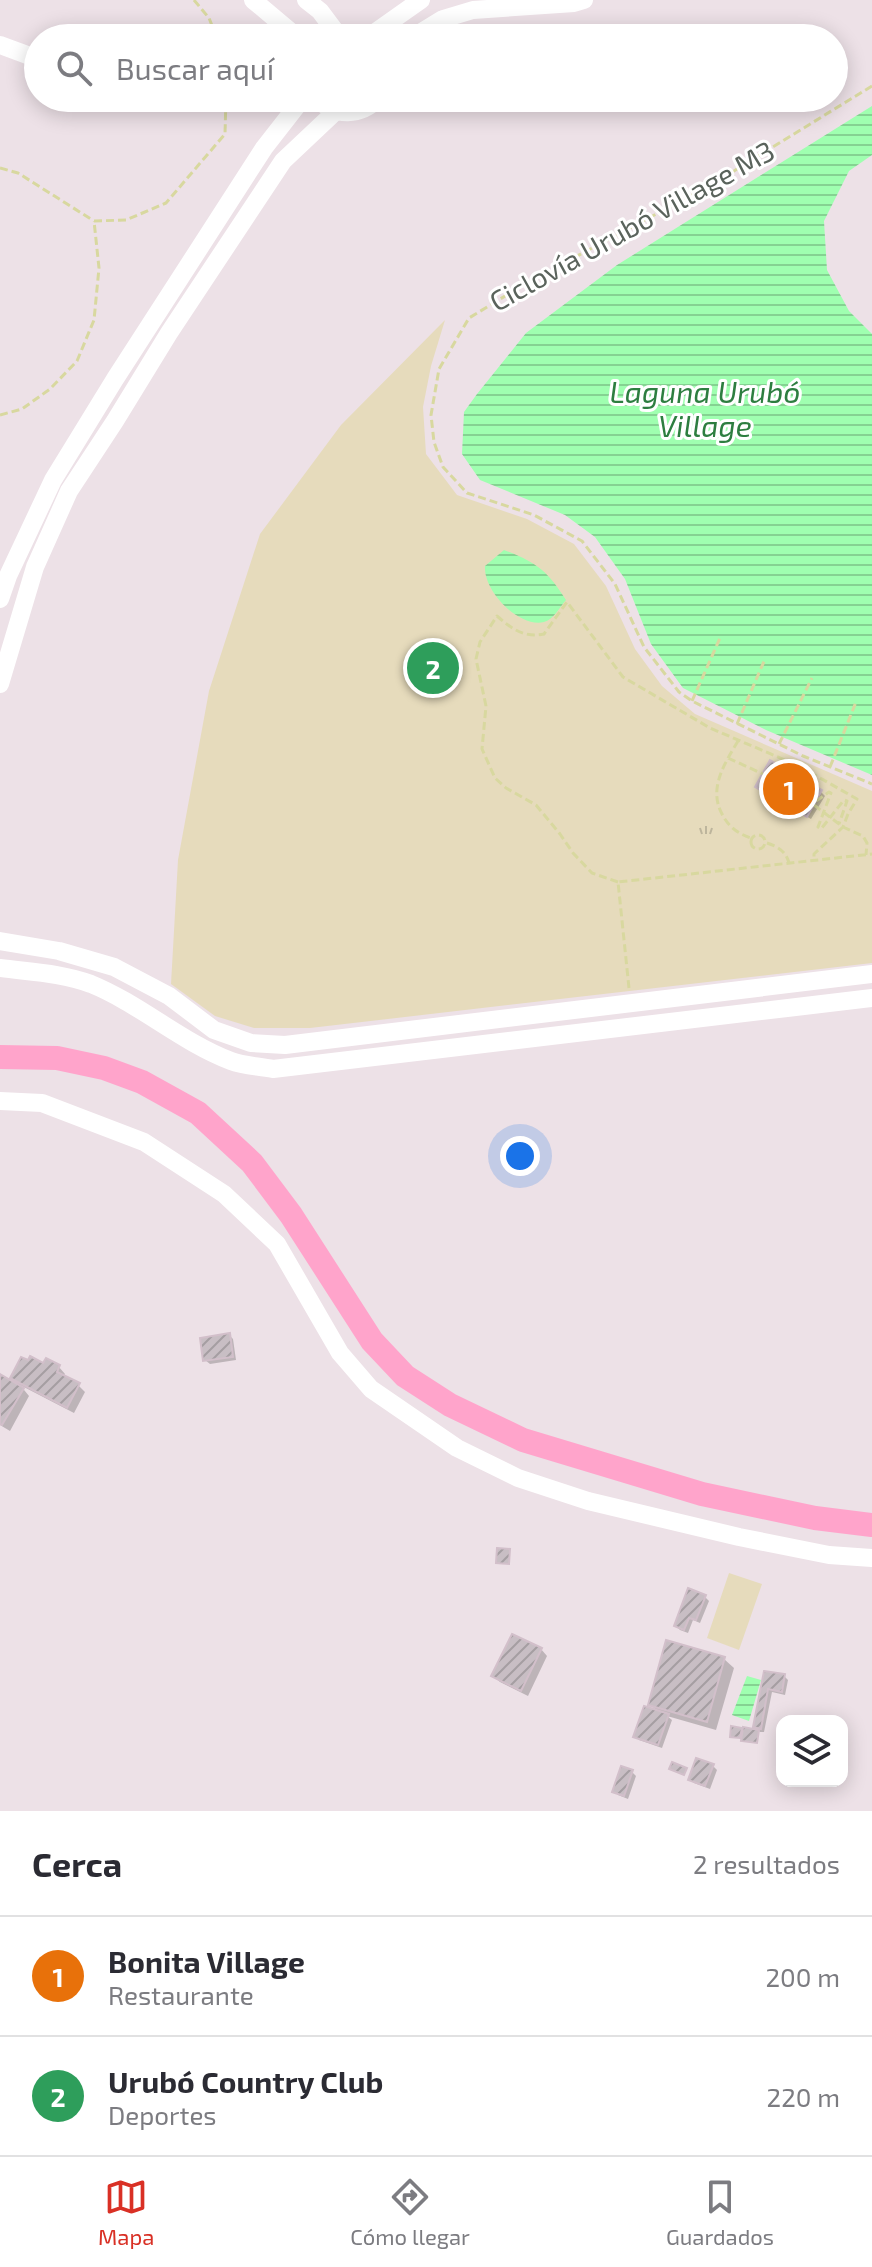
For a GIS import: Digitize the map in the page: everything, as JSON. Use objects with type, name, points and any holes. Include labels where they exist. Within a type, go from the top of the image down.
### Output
[{"type":"main road","points":[[0,1057],[57,1058],[104,1068],[142,1082],[198,1113],[252,1163],[291,1215],[372,1341],[405,1376],[450,1405],[523,1440],[702,1494],[815,1518],[872,1525]]},
{"type":"street","points":[[253,0],[281,24]]},
{"type":"street","points":[[306,0],[320,11],[328,24]]},
{"type":"street","points":[[389,24],[421,0]]},
{"type":"street","points":[[435,24],[473,10],[584,0]]},
{"type":"street","points":[[0,45],[24,54]]},
{"type":"street","points":[[0,599],[61,467],[264,148],[292,112]]},
{"type":"street","points":[[0,684],[35,567],[69,491],[283,161],[335,112]]},
{"type":"street","points":[[0,941],[59,951],[114,967],[169,996],[214,1030],[251,1043],[285,1045],[872,974]]},
{"type":"street","points":[[0,968],[90,984],[135,1007],[194,1044],[233,1062],[273,1069],[872,998]]},
{"type":"street","points":[[850,977],[853,1000]]},
{"type":"street","points":[[245,1064],[251,1043]]},
{"type":"street","points":[[0,1101],[42,1103],[144,1142],[224,1194],[277,1244],[340,1353],[371,1389],[457,1448],[518,1478],[588,1501],[799,1549],[872,1558]]},
{"type":"path","points":[[194,0],[211,24]]},
{"type":"path","name":"Ciclovía Urubó Village M3","points":[[848,101],[872,86]]},
{"type":"path","points":[[0,168],[18,173],[94,221],[126,220],[166,203],[225,134],[226,112]]},
{"type":"path","name":"Ciclovía Urubó Village M3","points":[[830,112],[711,185],[528,282],[469,318],[439,369],[431,415],[434,442],[443,467],[467,493],[534,515],[582,541],[615,584],[644,647],[679,692],[737,724],[872,784]]},
{"type":"path","points":[[0,415],[22,409],[41,396],[77,361],[94,320],[99,268],[94,221]]},
{"type":"path","points":[[814,861],[814,854],[841,825],[857,799],[799,766],[710,728],[623,677],[567,602],[544,634],[532,637],[515,631],[497,616],[480,642],[476,659],[486,706],[482,749],[495,778],[536,805],[592,873],[618,882],[814,861],[872,854]]},
{"type":"path","points":[[692,701],[720,638]]},
{"type":"path","points":[[737,724],[765,659]]},
{"type":"path","points":[[779,744],[812,678]]},
{"type":"path","points":[[830,767],[856,702]]},
{"type":"path","points":[[738,741],[718,781],[715,796],[719,808],[726,823],[742,835],[751,838],[760,835],[765,842],[781,849],[789,863]]},
{"type":"path","points":[[728,758],[763,774]]},
{"type":"path","points":[[841,825],[847,801],[844,800],[831,817],[821,829],[818,827],[823,811],[831,793],[815,803],[823,811],[831,817],[841,825],[863,836],[867,843],[866,855]]},
{"type":"path","points":[[751,838],[750,843],[755,849],[762,848],[765,842]]},
{"type":"path","points":[[618,882],[630,1003]]},
{"type":"green space","points":[[445,320],[423,407],[426,454],[457,495],[527,519],[574,544],[606,586],[635,649],[662,686],[695,714],[872,791],[872,963],[310,1028],[254,1028],[215,1016],[171,984],[178,860],[209,691],[260,534],[341,425]]},
{"type":"green space","points":[[696,812],[705,815],[716,832],[711,842],[712,853],[707,857],[694,857],[690,852],[688,822]]},
{"type":"green space","points":[[729,1573],[762,1584],[739,1650],[707,1638]]},
{"type":"water","name":"Laguna Urubó Village","points":[[872,106],[872,155],[849,171],[824,221],[827,270],[849,311],[872,334],[872,775],[766,730],[683,688],[651,644],[625,579],[595,537],[565,515],[480,480],[462,454],[464,412],[526,333],[617,265]]},
{"type":"water","points":[[504,550],[540,569],[566,600],[547,621],[524,619],[496,596],[486,576],[485,566]]},
{"type":"water","points":[[747,1676],[761,1680],[749,1721],[732,1715]]},
{"type":"building","points":[[770,760],[822,790],[807,817],[755,787]]},
{"type":"building","points":[[230,1333],[233,1357],[203,1361],[200,1338]]},
{"type":"building","points":[[30,1356],[43,1363],[46,1358],[60,1365],[57,1372],[80,1383],[67,1408],[10,1378],[21,1357],[28,1360]]},
{"type":"building","points":[[0,1374],[24,1388],[2,1425],[0,1424]]},
{"type":"building","points":[[497,1548],[510,1549],[509,1564],[496,1563]]},
{"type":"building","points":[[688,1588],[706,1595],[696,1620],[689,1618],[684,1630],[674,1626]]},
{"type":"building","points":[[512,1634],[542,1648],[521,1691],[491,1676]]},
{"type":"building","points":[[666,1640],[725,1657],[707,1722],[648,1705]]},
{"type":"building","points":[[764,1671],[785,1674],[782,1692],[768,1689],[761,1729],[753,1727]]},
{"type":"building","points":[[644,1706],[669,1714],[658,1745],[633,1737]]},
{"type":"building","points":[[731,1726],[742,1728],[740,1738],[730,1737]]},
{"type":"building","points":[[743,1727],[759,1730],[757,1743],[741,1741]]},
{"type":"building","points":[[696,1758],[714,1764],[705,1786],[688,1780]]},
{"type":"building","points":[[672,1762],[687,1768],[684,1775],[669,1769]]},
{"type":"building","points":[[621,1766],[633,1770],[624,1796],[612,1792]]},
{"type":"place","name":"Urubó Country Club","points":[[433,668]]},
{"type":"place","name":"Bonita Village","points":[[789,789]]}]
